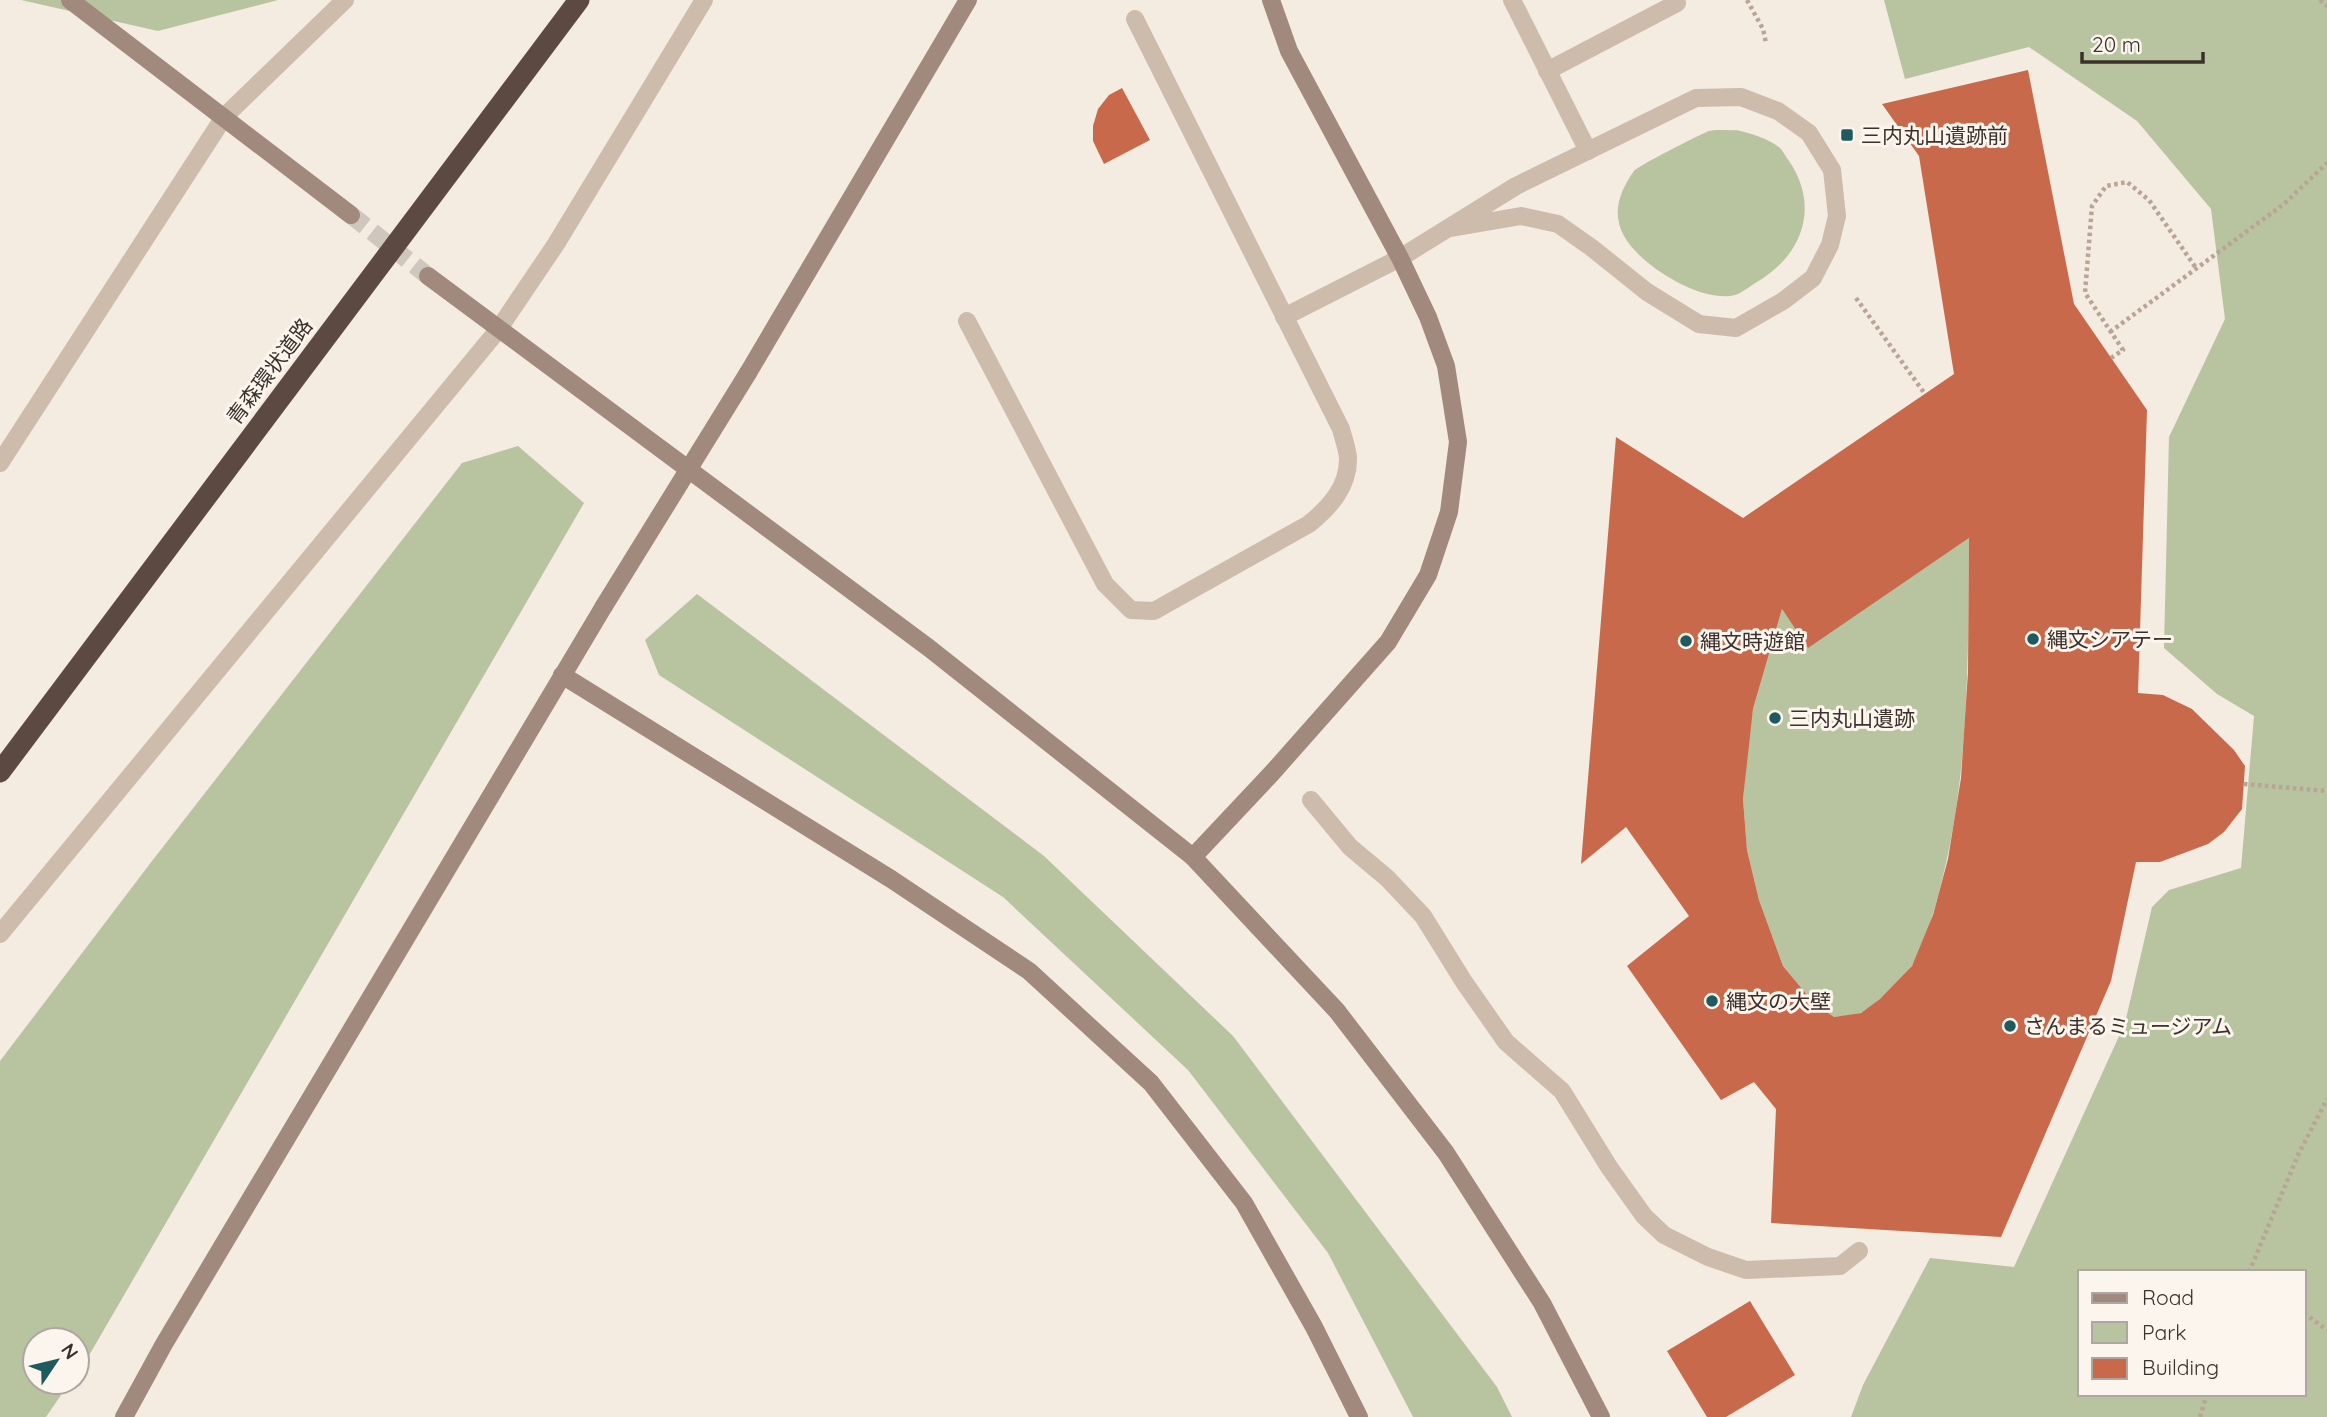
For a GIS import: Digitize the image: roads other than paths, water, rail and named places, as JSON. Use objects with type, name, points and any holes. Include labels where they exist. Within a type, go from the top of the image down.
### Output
[{"type":"highway","name":"青森環状道路","points":[[0,772],[579,0]]},
{"type":"street","points":[[70,0],[351,215]]},
{"type":"street","points":[[0,463],[224,117],[345,0]]},
{"type":"street","points":[[0,934],[498,330],[556,244],[704,0]]},
{"type":"street","points":[[124,1417],[164,1344],[562,675],[748,373],[968,0]]},
{"type":"street","points":[[1193,857],[1272,774],[1388,642],[1428,575],[1449,512],[1458,442],[1446,366],[1427,317],[1400,258],[1289,51],[1271,0]]},
{"type":"street","points":[[1511,0],[1588,151]]},
{"type":"street","points":[[1547,71],[1677,4],[1676,0]]},
{"type":"street","points":[[967,321],[1105,584],[1131,610],[1154,611],[1309,524],[1330,507],[1342,486],[1348,457],[1341,429],[1135,19]]},
{"type":"street","points":[[1284,317],[1400,258],[1516,186],[1696,98],[1741,97],[1778,111],[1809,133],[1832,170],[1837,216],[1830,245],[1813,278],[1783,302],[1735,328],[1699,324],[1647,292],[1558,224],[1521,216],[1451,228]]},
{"type":"street","points":[[428,276],[929,648],[1193,857],[1337,1011],[1446,1153],[1542,1303],[1601,1417]]},
{"type":"street","points":[[562,675],[659,732],[891,879],[1029,971],[1151,1083],[1244,1203],[1314,1327],[1359,1417]]},
{"type":"street","points":[[1311,800],[1350,847],[1387,878],[1423,916],[1506,1042],[1562,1091],[1609,1167],[1644,1216],[1664,1235],[1708,1257],[1746,1270],[1840,1266],[1859,1251]]},
{"type":"tunnel","points":[[351,215],[428,276]]},
{"type":"place","name":"三内丸山遺跡前","points":[[1847,135]]},
{"type":"place","name":"縄文シアテー","points":[[2033,639]]},
{"type":"place","name":"縄文時遊館","points":[[1686,641]]},
{"type":"place","name":"三内丸山遺跡","points":[[1775,718]]},
{"type":"place","name":"縄文の大壁","points":[[1712,1001]]},
{"type":"place","name":"さんまるミュージアム","points":[[2010,1026]]}]
